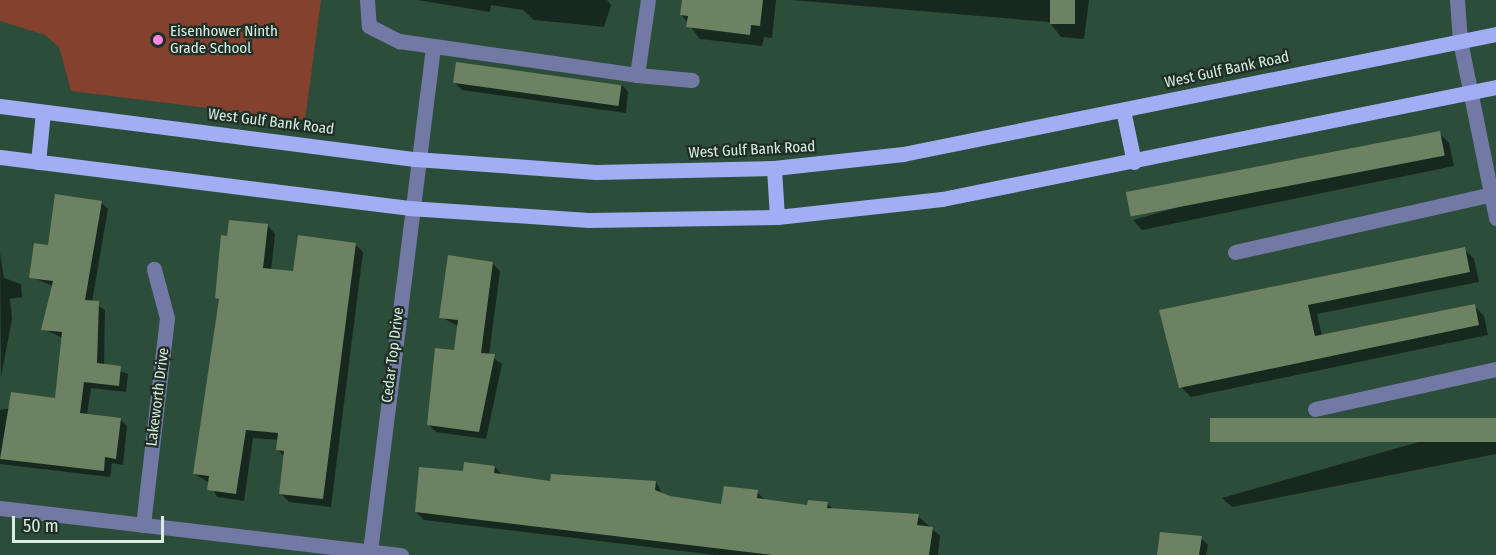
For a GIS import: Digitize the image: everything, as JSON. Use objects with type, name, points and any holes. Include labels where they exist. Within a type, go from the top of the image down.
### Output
[{"type":"main road","name":"West Gulf Bank Road","points":[[0,106],[415,159],[596,172],[774,168],[903,154],[1496,34]]},
{"type":"main road","points":[[0,157],[410,208],[589,220],[777,217],[942,199],[1496,87]]},
{"type":"main road","points":[[1123,110],[1134,162]]},
{"type":"main road","points":[[38,162],[43,112]]},
{"type":"main road","points":[[774,168],[777,217]]},
{"type":"street","points":[[367,0],[369,26],[399,41],[637,75],[692,80]]},
{"type":"street","points":[[637,75],[648,0]]},
{"type":"street","points":[[1457,0],[1460,41],[1493,193],[1496,218]]},
{"type":"street","name":"Cedar Top Drive","points":[[370,551],[415,159],[433,47]]},
{"type":"street","points":[[1235,252],[1493,193]]},
{"type":"street","name":"Lakeworth Drive","points":[[143,525],[167,318],[154,269]]},
{"type":"street","points":[[1315,408],[1496,369]]},
{"type":"street","points":[[0,508],[401,555]]},
{"type":"shaded area","name":"Eisenhower Ninth Grade School","points":[[0,0],[321,0],[305,120],[71,91],[59,47],[45,35],[0,21]]},
{"type":"building","points":[[682,0],[763,0],[760,26],[751,25],[750,35],[686,27],[688,16],[680,15]]},
{"type":"building","points":[[1050,0],[1075,0],[1075,24],[1050,24]]},
{"type":"building","points":[[456,62],[621,85],[618,106],[453,83]]},
{"type":"building","points":[[1440,131],[1445,156],[1131,217],[1126,192]]},
{"type":"building","points":[[55,194],[102,201],[85,300],[99,301],[97,363],[121,366],[119,386],[84,382],[80,413],[121,418],[116,459],[105,457],[104,471],[0,459],[11,392],[55,398],[62,332],[41,330],[53,281],[29,278],[34,243],[48,245]]},
{"type":"building","points":[[229,220],[268,224],[263,268],[293,271],[298,235],[356,243],[323,499],[279,494],[284,451],[276,450],[278,433],[246,430],[236,494],[207,490],[209,476],[193,474],[219,299],[215,298],[221,235],[227,236]]},
{"type":"building","points":[[1465,247],[1470,272],[1308,305],[1315,336],[1475,304],[1479,325],[1179,388],[1159,310]]},
{"type":"building","points":[[448,255],[493,262],[481,353],[495,354],[479,432],[427,425],[435,348],[454,350],[458,320],[439,318]]},
{"type":"building","points":[[1210,418],[1496,418],[1496,442],[1210,442]]},
{"type":"building","points":[[464,462],[495,466],[494,473],[550,481],[551,474],[656,481],[655,490],[670,496],[721,504],[724,486],[758,490],[757,498],[807,505],[808,500],[828,502],[827,508],[919,514],[917,525],[933,527],[929,555],[773,555],[415,512],[419,467],[463,471]]},
{"type":"building","points":[[1160,532],[1202,536],[1199,555],[1157,555]]},
{"type":"place","name":"Eisenhower Ninth Grade School","points":[[158,40]]}]
